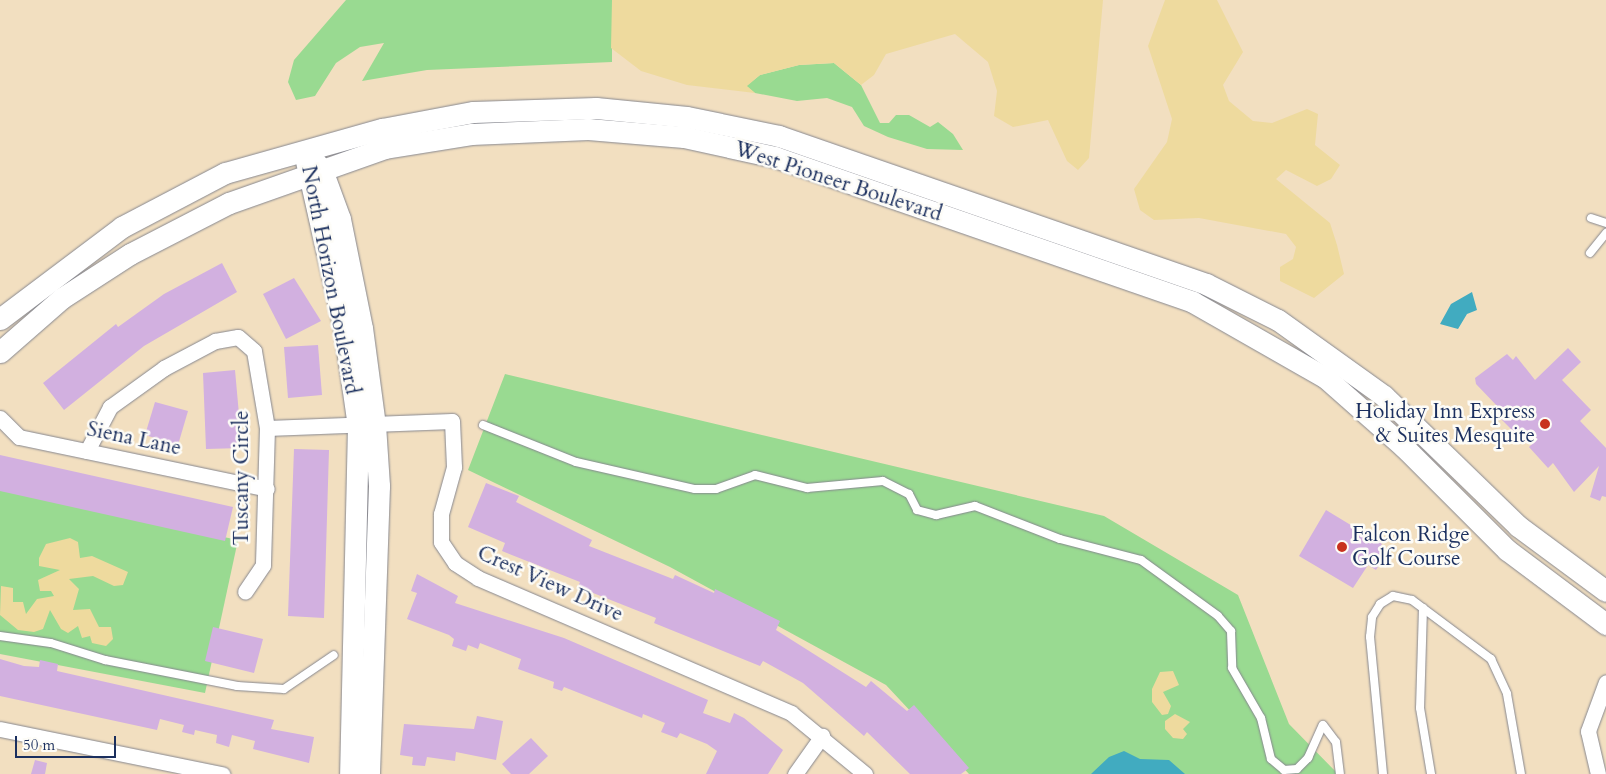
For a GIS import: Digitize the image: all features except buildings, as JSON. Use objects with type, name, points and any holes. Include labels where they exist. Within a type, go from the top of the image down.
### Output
[{"type":"main road","name":"West Pioneer Boulevard","points":[[0,319],[122,227],[226,173],[382,129],[473,112],[596,108],[687,117],[779,136],[1206,284],[1278,320],[1384,396],[1518,526],[1606,591]]},
{"type":"main road","name":"West Pioneer Boulevard","points":[[0,352],[62,298],[130,254],[229,203],[385,148],[471,134],[588,129],[684,137],[775,157],[1193,302],[1326,378],[1404,447],[1507,550],[1606,624]]},
{"type":"main road","name":"North Horizon Boulevard","points":[[305,151],[340,219],[362,328],[367,425],[350,774]]},
{"type":"main road","name":"North Horizon Boulevard","points":[[367,425],[379,486],[369,774]]},
{"type":"street","name":"Tuscany Circle","points":[[87,451],[110,407],[164,368],[215,341],[238,336],[254,351],[267,428],[267,489],[263,565],[244,592]]},
{"type":"street","name":"Siena Lane","points":[[0,418],[19,437],[267,489]]},
{"type":"street","name":"Crest View Drive","points":[[267,428],[452,421],[454,466],[441,514],[440,542],[455,563],[478,578],[749,692],[791,713],[822,736],[865,774]]},
{"type":"street","points":[[1598,774],[1588,731],[1606,682]]},
{"type":"street","points":[[0,729],[222,774]]},
{"type":"street","points":[[795,774],[822,736]]},
{"type":"lane","points":[[1592,218],[1606,223]]},
{"type":"lane","points":[[1590,253],[1606,233]]},
{"type":"lane","points":[[483,425],[576,462],[695,489],[716,488],[755,475],[807,488],[882,481],[909,494],[917,510],[936,515],[976,506],[1060,539],[1141,560],[1218,616],[1231,631],[1232,668],[1261,718],[1271,759],[1284,770],[1297,769],[1308,758],[1323,725],[1336,742],[1340,774]]},
{"type":"lane","points":[[1383,774],[1372,617],[1380,604],[1393,596],[1412,600],[1491,659],[1503,678],[1521,774]]},
{"type":"lane","points":[[1423,608],[1420,708],[1431,774]]},
{"type":"lane","points":[[0,636],[51,643],[105,660],[238,686],[284,689],[334,655]]},
{"type":"green space","points":[[346,0],[612,0],[612,62],[427,70],[362,81],[384,43],[360,47],[336,63],[315,96],[296,100],[288,82],[294,60]]},
{"type":"green space","points":[[834,63],[861,85],[880,123],[889,123],[896,115],[909,115],[930,127],[938,122],[953,134],[963,150],[927,149],[888,137],[864,126],[852,107],[827,98],[797,101],[755,93],[746,86],[760,75],[799,65]]},
{"type":"green space","points":[[505,374],[1104,516],[1238,595],[1289,724],[1338,774],[969,774],[886,685],[670,567],[468,470]]},
{"type":"green space","points":[[0,490],[238,540],[205,693],[0,654]]},
{"type":"sand","points":[[612,0],[1103,0],[1089,158],[1078,170],[1067,161],[1048,120],[1013,127],[994,116],[997,91],[988,62],[955,34],[886,54],[874,75],[861,85],[834,63],[799,65],[760,75],[747,86],[755,93],[687,85],[641,71],[611,48]]},
{"type":"sand","points":[[1165,0],[1217,0],[1243,52],[1223,85],[1229,101],[1253,121],[1272,123],[1307,109],[1318,114],[1315,145],[1340,165],[1331,179],[1317,186],[1286,170],[1276,179],[1330,223],[1344,274],[1314,298],[1280,281],[1280,267],[1293,259],[1296,247],[1286,234],[1199,218],[1154,220],[1140,210],[1134,189],[1167,142],[1172,119],[1148,46]]},
{"type":"sand","points":[[70,538],[78,542],[80,558],[92,556],[128,572],[123,585],[114,586],[93,576],[69,579],[79,589],[73,610],[90,609],[99,627],[111,627],[113,639],[106,646],[92,643],[90,636],[82,638],[78,626],[68,633],[61,629],[50,610],[43,629],[34,632],[18,630],[0,615],[1,586],[13,588],[13,602],[23,602],[26,614],[37,599],[54,596],[51,591],[40,591],[38,580],[60,570],[39,566],[39,558],[46,544]]},
{"type":"sand","points":[[1173,671],[1179,685],[1163,692],[1171,706],[1168,714],[1162,715],[1152,702],[1152,689],[1160,672]]},
{"type":"sand","points":[[1175,714],[1190,722],[1183,729],[1187,734],[1183,739],[1173,738],[1165,729],[1165,721]]},
{"type":"water","points":[[1472,292],[1477,310],[1467,314],[1458,329],[1440,324],[1451,304]]},
{"type":"water","points":[[1124,751],[1140,759],[1169,760],[1185,774],[1091,774],[1109,757]]},
{"type":"place","name":"Holiday Inn Express & Suites Mesquite","points":[[1545,424]]},
{"type":"place","name":"Falcon Ridge Golf Course","points":[[1342,547]]}]
